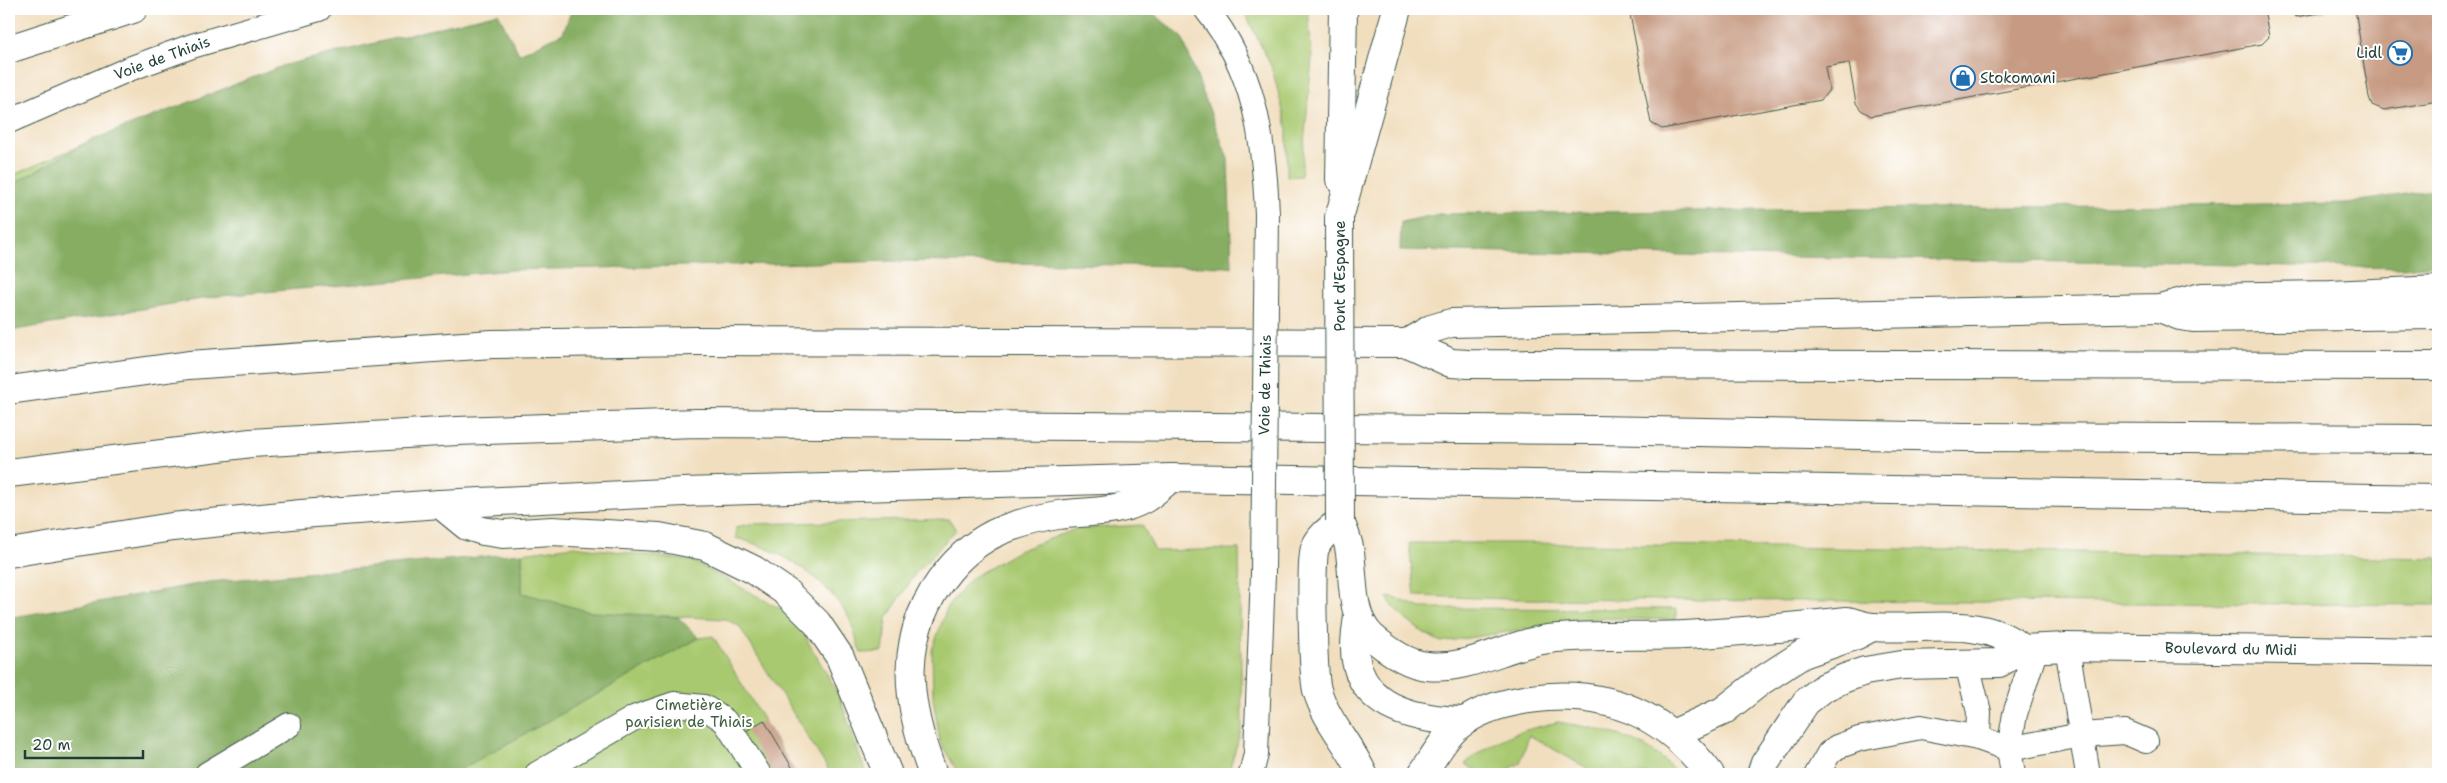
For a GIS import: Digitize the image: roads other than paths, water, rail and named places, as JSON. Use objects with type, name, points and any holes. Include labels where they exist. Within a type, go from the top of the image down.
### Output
[{"type":"main road","points":[[9,49],[133,9]]},
{"type":"main road","points":[[1339,218],[1343,9]]},
{"type":"main road","name":"Pont d'Espagne","points":[[1397,9],[1339,218],[1340,521],[1347,539],[1358,616],[1355,653],[1357,666],[1371,693],[1386,704],[1401,711],[1440,720],[1464,721]]},
{"type":"main road","points":[[1407,343],[1431,329],[1451,323],[2160,308],[2201,297],[2331,295],[2438,290]]},
{"type":"main road","points":[[2160,308],[2180,316],[2193,318],[2438,315]]},
{"type":"main road","points":[[9,390],[189,365],[492,344],[696,340],[1407,343],[1451,363],[1468,364],[2438,366]]},
{"type":"main road","points":[[9,473],[251,444],[457,431],[698,423],[1595,430],[1964,437],[2438,439]]},
{"type":"main road","points":[[933,774],[915,718],[910,685],[911,650],[924,608],[940,582],[960,558],[981,541],[1010,527],[1057,515],[1120,508],[1143,499],[1170,478]]},
{"type":"main road","points":[[9,553],[172,527],[440,504],[684,492],[1170,478],[2438,499]]},
{"type":"main road","points":[[440,504],[467,526],[483,531],[503,534],[552,531],[659,537],[705,546],[754,570],[786,592],[817,623],[840,658],[888,774]]},
{"type":"main road","points":[[1340,521],[1320,538],[1314,550],[1312,573],[1317,689],[1329,718],[1363,774]]},
{"type":"main road","points":[[1358,616],[1370,634],[1387,649],[1405,660],[1434,667],[1470,662],[1514,646],[1580,636],[1683,635],[1847,621],[1872,628],[1966,626],[1999,634],[2029,649]]},
{"type":"main road","points":[[1673,734],[1723,711],[1761,681],[1803,654],[1872,628]]},
{"type":"main road","name":"Boulevard du Midi","points":[[2029,649],[2068,647],[2438,652]]},
{"type":"main road","points":[[1761,774],[1794,717],[1806,702],[1825,688],[1845,678],[1884,668],[1999,663],[2029,649]]},
{"type":"main road","points":[[1422,774],[1464,721],[1506,703],[1554,696],[1589,697],[1620,703],[1673,734],[1710,774]]},
{"type":"lane","name":"Voie de Thiais","points":[[9,121],[129,70],[192,46],[319,9]]},
{"type":"lane","name":"Voie de Thiais","points":[[1206,9],[1227,38],[1240,63],[1255,106],[1265,164],[1267,214],[1263,574],[1256,754],[1251,774]]},
{"type":"lane","points":[[2068,647],[2088,774]]},
{"type":"lane","points":[[2013,774],[2009,749],[2029,649]]},
{"type":"lane","points":[[1967,664],[1979,712],[1978,738]]},
{"type":"lane","points":[[537,774],[636,717],[674,704],[704,707],[725,721],[759,774]]},
{"type":"lane","points":[[207,774],[289,725]]},
{"type":"lane","points":[[1817,774],[1829,753],[1837,747],[1859,739],[1921,727],[1978,738],[2009,749],[2081,735],[2125,732],[2146,741]]},
{"type":"place","name":"Lidl","points":[[2400,53]]},
{"type":"place","name":"Stokomani","points":[[1963,78]]},
{"type":"park label","name":"Cimetière parisien de Thiais","points":[[689,714]]}]
